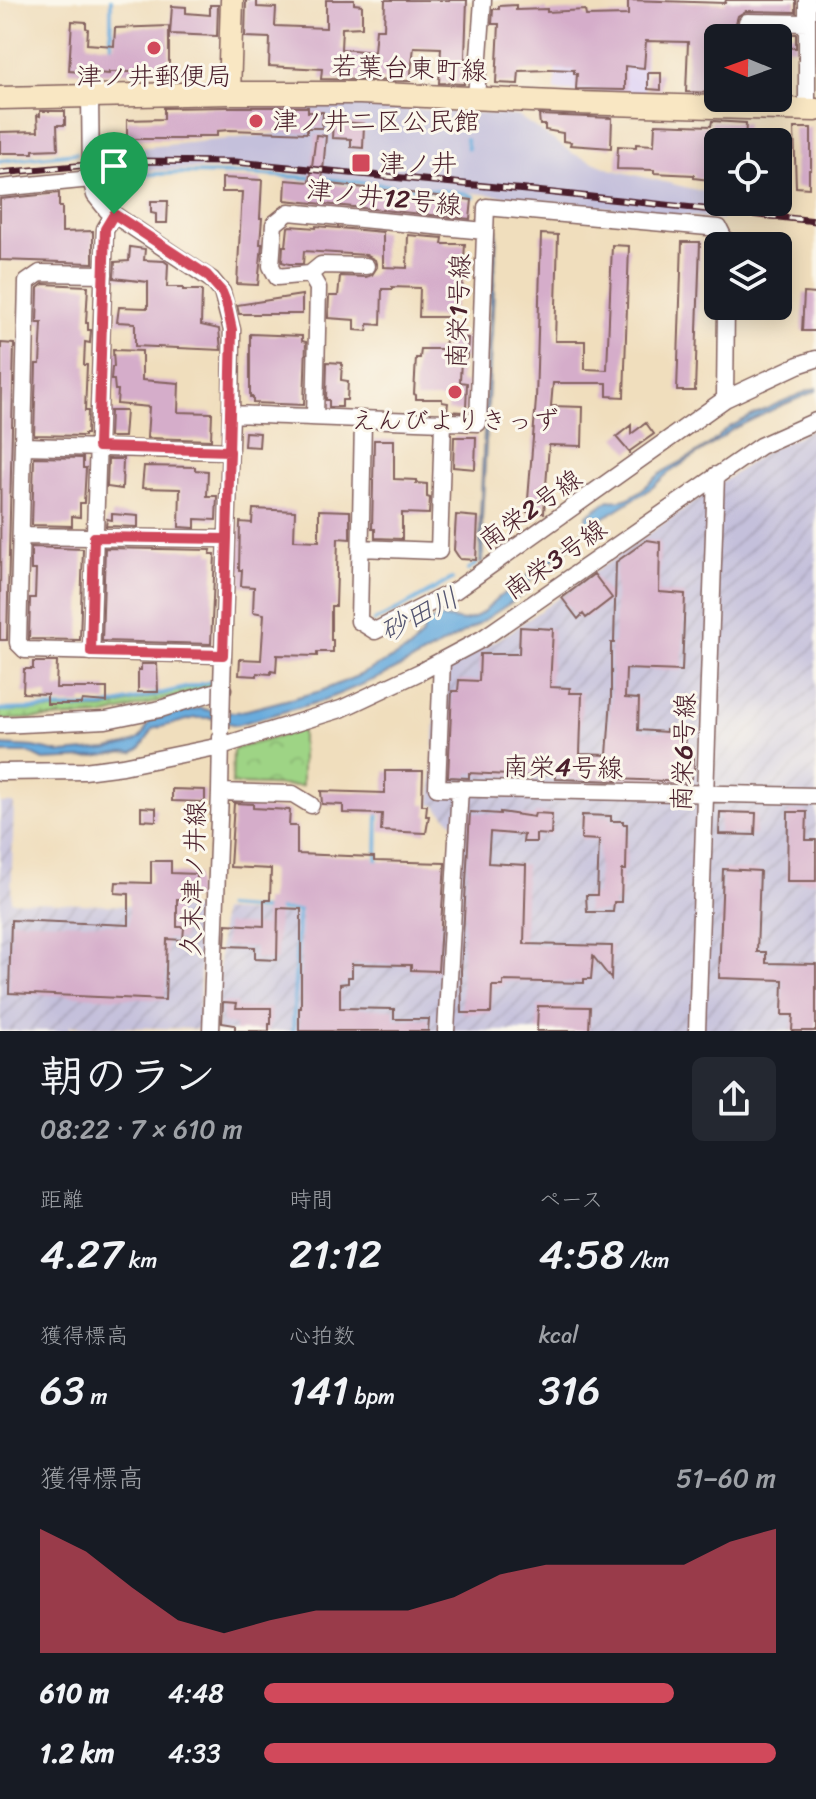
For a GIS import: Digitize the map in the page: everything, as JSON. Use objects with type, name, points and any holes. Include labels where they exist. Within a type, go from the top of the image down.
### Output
[{"type":"main road","points":[[229,93],[232,0]]},
{"type":"main road","name":"若葉台東町線","points":[[0,98],[360,93],[811,110]]},
{"type":"street","points":[[476,98],[483,0]]},
{"type":"street","points":[[807,0],[811,110]]},
{"type":"street","points":[[747,22],[807,23]]},
{"type":"street","points":[[0,725],[106,720],[160,709],[222,688],[232,330],[222,292],[207,275],[107,210],[95,195],[91,179],[90,96]]},
{"type":"street","points":[[0,188],[91,179]]},
{"type":"street","name":"南栄1号線","points":[[231,414],[478,423],[486,207],[719,228],[721,232]]},
{"type":"street","name":"津ノ井12号線","points":[[310,274],[277,277],[271,266],[274,224],[289,212],[485,231]]},
{"type":"street","points":[[91,652],[105,229],[114,214]]},
{"type":"street","points":[[315,417],[318,288],[310,274],[321,265],[366,266]]},
{"type":"street","points":[[104,274],[40,273],[27,282],[18,643],[25,650],[223,655]]},
{"type":"street","points":[[725,399],[726,320]]},
{"type":"street","name":"南栄2号線","points":[[363,420],[359,621],[375,631],[456,590],[725,399],[816,359]]},
{"type":"street","name":"南栄3号線","points":[[0,772],[84,771],[123,766],[221,737],[341,709],[482,639],[760,446],[816,421]]},
{"type":"street","points":[[360,548],[439,551],[443,422]]},
{"type":"street","points":[[23,446],[230,451]]},
{"type":"street","name":"南栄6号線","points":[[697,1031],[716,475]]},
{"type":"street","points":[[21,536],[227,539]]},
{"type":"street","points":[[442,660],[437,788],[460,788],[446,1031]]},
{"type":"street","name":"久末津ノ井線","points":[[211,1031],[222,688]]},
{"type":"street","name":"南栄4号線","points":[[460,788],[816,796]]},
{"type":"street","points":[[220,792],[293,794],[311,805]]},
{"type":"shaded area","points":[[556,47],[646,49],[645,94],[555,91]]},
{"type":"shaded area","points":[[279,102],[518,116],[574,154],[610,169],[704,192],[704,216],[722,216],[722,220],[273,171],[233,168],[99,172],[97,152],[277,134]]},
{"type":"shaded area","points":[[816,427],[816,1031],[217,1031],[221,911],[447,919],[454,824],[435,805],[431,805],[437,678],[510,632],[765,452]]},
{"type":"shaded area","points":[[0,803],[14,803],[11,901],[201,909],[199,1029],[70,1026],[69,1031],[0,1031]]},
{"type":"green space","points":[[214,682],[214,687],[102,716],[0,720],[0,711],[104,709]]},
{"type":"green space","points":[[302,730],[302,786],[232,784],[235,749]]},
{"type":"water","points":[[494,229],[497,230],[482,520],[483,562],[480,563],[480,516]]},
{"type":"water","points":[[816,388],[816,391],[733,429],[653,487],[592,525],[535,574],[525,593],[474,627],[380,677],[322,701],[236,725],[211,718],[195,718],[153,729],[141,748],[133,753],[43,760],[29,753],[0,753],[0,745],[62,753],[108,749],[136,741],[151,720],[200,708],[211,711],[247,710],[321,691],[360,675],[410,649],[422,635],[426,624],[439,617],[464,621],[483,612],[581,533],[587,515],[609,500],[627,499],[661,473],[706,447],[730,427]]},
{"type":"building","points":[[246,0],[257,0],[257,7],[276,8],[275,26],[326,28],[326,0],[354,0],[354,4],[362,5],[362,27],[342,28],[341,49],[374,52],[376,29],[384,29],[385,0],[467,0],[464,84],[439,83],[441,48],[414,47],[410,81],[321,79],[322,69],[269,66],[270,38],[245,37]]},
{"type":"building","points":[[628,0],[725,3],[726,0],[796,0],[796,12],[746,11],[738,16],[737,24],[704,24],[704,93],[686,92],[688,42],[646,41],[644,68],[625,66],[625,90],[576,89],[577,74],[574,70],[519,71],[518,84],[496,83],[499,24],[492,24],[493,9],[516,5],[516,10],[585,10],[586,16],[628,15]]},
{"type":"building","points":[[210,5],[218,5],[217,36],[170,34],[172,6],[186,7],[186,13],[210,15]]},
{"type":"building","points":[[72,21],[86,22],[87,44],[114,46],[115,28],[169,26],[169,68],[161,69],[161,72],[109,74],[69,71]]},
{"type":"building","points":[[792,34],[796,34],[796,48],[792,48]]},
{"type":"building","points":[[648,73],[661,73],[661,90],[648,89]]},
{"type":"building","points":[[308,107],[308,112],[323,112],[322,128],[307,128],[307,133],[230,130],[217,131],[217,136],[198,138],[127,139],[127,120],[164,119],[164,108]]},
{"type":"building","points":[[40,111],[65,111],[65,125],[57,125],[58,149],[0,153],[0,132],[38,131],[37,115],[40,116]]},
{"type":"building","points":[[539,115],[612,118],[611,148],[570,145],[571,142],[563,141],[563,133],[545,130],[545,125],[540,125]]},
{"type":"building","points":[[333,121],[364,124],[363,148],[351,147],[351,139],[332,138]]},
{"type":"building","points":[[712,121],[746,123],[746,128],[704,128],[704,179],[694,178],[694,175],[654,173],[654,170],[617,169],[618,146],[654,145],[655,124],[711,126]]},
{"type":"building","points":[[794,128],[811,128],[809,188],[796,187]]},
{"type":"building","points":[[316,135],[326,136],[322,183],[472,200],[470,219],[285,200],[286,180],[310,182]]},
{"type":"building","points":[[222,178],[262,180],[262,244],[258,285],[237,284],[242,192],[222,192]]},
{"type":"building","points":[[59,193],[62,232],[93,231],[93,263],[0,260],[0,199]]},
{"type":"building","points":[[151,201],[168,201],[167,223],[156,223],[156,214],[151,213]]},
{"type":"building","points":[[290,226],[383,232],[383,267],[407,268],[408,235],[443,238],[442,244],[465,244],[462,290],[456,290],[455,308],[450,308],[449,317],[419,317],[420,288],[392,287],[382,289],[381,325],[368,324],[367,331],[355,330],[355,320],[328,318],[329,296],[338,296],[340,276],[372,275],[377,267],[375,260],[366,255],[304,251],[303,264],[282,262],[283,246],[286,246]]},
{"type":"building","points":[[541,234],[558,235],[555,341],[585,341],[585,369],[607,370],[612,245],[629,246],[624,397],[607,396],[607,383],[553,383],[551,406],[583,407],[582,446],[549,445],[544,513],[527,512],[536,400]]},
{"type":"building","points":[[682,242],[700,242],[695,391],[677,391]]},
{"type":"building","points":[[130,247],[145,249],[144,260],[168,264],[167,287],[202,290],[201,325],[219,329],[221,350],[135,346],[135,323],[117,322],[119,307],[148,308],[148,282],[114,278],[115,262],[129,261]]},
{"type":"building","points":[[43,284],[88,286],[86,323],[88,330],[91,330],[90,343],[85,342],[85,411],[88,411],[87,434],[84,436],[34,435],[36,364],[40,364],[42,323],[37,323],[38,288]]},
{"type":"building","points":[[804,293],[816,294],[816,331],[802,331]]},
{"type":"building","points":[[302,295],[302,314],[239,314],[237,305]]},
{"type":"building","points":[[250,334],[302,336],[302,341],[306,342],[304,405],[253,403],[253,397],[250,397]]},
{"type":"building","points":[[446,337],[468,338],[467,358],[461,358],[460,382],[467,383],[466,409],[463,412],[447,411],[448,403],[442,402],[442,399],[416,399],[414,394],[416,358],[420,358],[421,349],[445,349]]},
{"type":"building","points":[[1,343],[14,344],[7,640],[0,640]]},
{"type":"building","points":[[113,350],[142,351],[142,380],[179,383],[178,412],[212,413],[211,440],[147,438],[149,407],[117,404],[118,390],[115,390],[114,380],[111,380]]},
{"type":"building","points":[[327,362],[342,363],[341,380],[348,381],[347,400],[342,400],[342,407],[329,407],[329,400],[326,400]]},
{"type":"building","points":[[110,411],[126,411],[124,437],[109,437]]},
{"type":"building","points":[[646,423],[654,434],[630,453],[616,437],[631,425],[631,434]]},
{"type":"building","points":[[245,432],[260,433],[259,447],[244,446]]},
{"type":"building","points":[[454,437],[476,437],[475,469],[453,467]]},
{"type":"building","points":[[374,440],[394,440],[394,479],[427,484],[429,514],[402,513],[402,539],[375,538],[375,529],[372,529]]},
{"type":"building","points":[[34,457],[83,458],[83,468],[86,468],[84,503],[80,503],[80,517],[72,516],[72,526],[32,525]]},
{"type":"building","points":[[108,459],[123,459],[122,489],[107,487]]},
{"type":"building","points":[[144,466],[195,467],[195,470],[208,471],[207,496],[217,496],[216,520],[195,519],[195,528],[179,527],[180,489],[142,488]]},
{"type":"building","points":[[253,509],[295,511],[294,540],[319,541],[319,510],[350,511],[350,539],[338,538],[336,606],[331,606],[333,652],[317,652],[317,656],[277,655],[276,672],[257,673],[257,676],[239,675],[240,659],[261,660],[264,614],[253,612],[254,587],[241,586],[242,570],[239,570],[240,522],[252,523]]},
{"type":"building","points":[[112,514],[138,516],[138,527],[106,526],[107,519],[112,520]]},
{"type":"building","points":[[456,515],[478,517],[476,560],[460,559],[454,550]]},
{"type":"building","points":[[647,540],[660,542],[659,592],[685,594],[682,671],[626,669],[625,698],[639,699],[638,730],[686,730],[685,755],[694,755],[692,778],[687,778],[687,782],[617,781],[555,779],[555,775],[532,773],[531,776],[469,773],[469,778],[448,777],[452,691],[458,691],[459,680],[479,681],[480,654],[519,654],[520,627],[553,629],[550,687],[570,688],[569,693],[582,693],[580,754],[607,755],[616,562]]},
{"type":"building","points":[[31,547],[83,549],[80,640],[29,639],[30,598],[35,598],[36,570],[31,570]]},
{"type":"building","points":[[105,548],[211,550],[210,554],[215,554],[211,644],[102,641]]},
{"type":"building","points":[[594,574],[612,598],[586,618],[583,614],[578,619],[562,598]]},
{"type":"building","points":[[33,662],[57,662],[56,688],[107,688],[107,702],[82,700],[81,704],[47,704],[47,694],[23,693],[24,669],[33,669]]},
{"type":"building","points":[[141,664],[157,664],[158,692],[138,692]]},
{"type":"building","points":[[385,771],[423,771],[422,805],[427,805],[426,816],[429,816],[426,833],[381,831],[382,814],[343,813],[343,805],[322,804],[321,791],[385,793]]},
{"type":"building","points":[[172,789],[205,790],[205,802],[172,801]]},
{"type":"building","points":[[234,803],[253,804],[253,808],[290,810],[289,826],[297,826],[297,854],[445,863],[438,971],[411,970],[411,965],[352,964],[352,977],[348,977],[348,983],[340,984],[340,1008],[394,1009],[394,1019],[429,1019],[428,1031],[299,1031],[301,909],[278,908],[277,960],[255,959],[255,947],[225,946],[226,924],[264,926],[264,900],[270,900],[271,869],[230,867]]},
{"type":"building","points":[[141,807],[156,808],[156,821],[141,820]]},
{"type":"building","points":[[470,812],[534,817],[535,813],[552,814],[551,835],[536,834],[536,842],[523,842],[524,835],[490,832],[488,863],[526,865],[524,944],[612,946],[611,979],[593,956],[591,979],[584,979],[584,983],[503,981],[503,986],[492,986],[491,1013],[462,1013],[461,971]]},
{"type":"building","points":[[720,812],[756,813],[755,835],[719,834]]},
{"type":"building","points":[[788,812],[807,812],[806,840],[816,840],[816,881],[787,881]]},
{"type":"building","points":[[582,815],[611,816],[611,821],[627,824],[626,870],[622,870],[621,902],[614,902],[613,912],[587,912],[586,895],[597,895],[599,840],[581,839]]},
{"type":"building","points":[[151,861],[171,861],[171,873],[197,874],[197,899],[177,899],[177,927],[184,927],[183,940],[167,939],[165,1000],[9,993],[11,920],[129,925],[129,894],[115,893],[116,882],[151,883]]},
{"type":"building","points":[[723,869],[760,871],[757,952],[766,952],[766,963],[816,964],[816,1031],[792,1031],[793,1015],[782,1015],[783,980],[719,978]]},
{"type":"building","points":[[223,1002],[237,1003],[236,1008],[271,1008],[269,1031],[235,1031],[235,1025],[222,1023]]},
{"type":"building","points":[[538,1006],[590,1007],[589,1031],[537,1031]]},
{"type":"waterway","points":[[111,0],[111,48]]},
{"type":"waterway","points":[[464,114],[466,126]]},
{"type":"waterway","points":[[466,139],[468,148]]},
{"type":"waterway","points":[[0,161],[76,153]]},
{"type":"waterway","points":[[103,176],[247,174],[463,193],[474,197]]},
{"type":"waterway","points":[[468,570],[476,564]]},
{"type":"waterway","name":"砂田川","points":[[374,621],[452,579]]},
{"type":"waterway","points":[[0,710],[103,707],[211,682]]},
{"type":"waterway","points":[[377,864],[378,809]]},
{"type":"waterway","points":[[226,907],[266,910]]},
{"type":"waterway","points":[[275,910],[306,911]]},
{"type":"waterway","points":[[293,1031],[298,911]]},
{"type":"railway","points":[[0,173],[131,161],[236,162],[816,221]]},
{"type":"place","name":"津ノ井郵便局","points":[[154,48]]},
{"type":"place","name":"津ノ井二区公民館","points":[[256,121]]},
{"type":"place","name":"津ノ井","points":[[361,163]]},
{"type":"place","name":"えんびよりきっず","points":[[455,392]]},
{"type":"route","points":[[114,214],[105,229],[98,447],[230,451],[227,539],[223,655],[91,652],[94,537],[227,539],[231,414],[232,330],[226,302],[222,292],[207,275],[114,214]]}]
